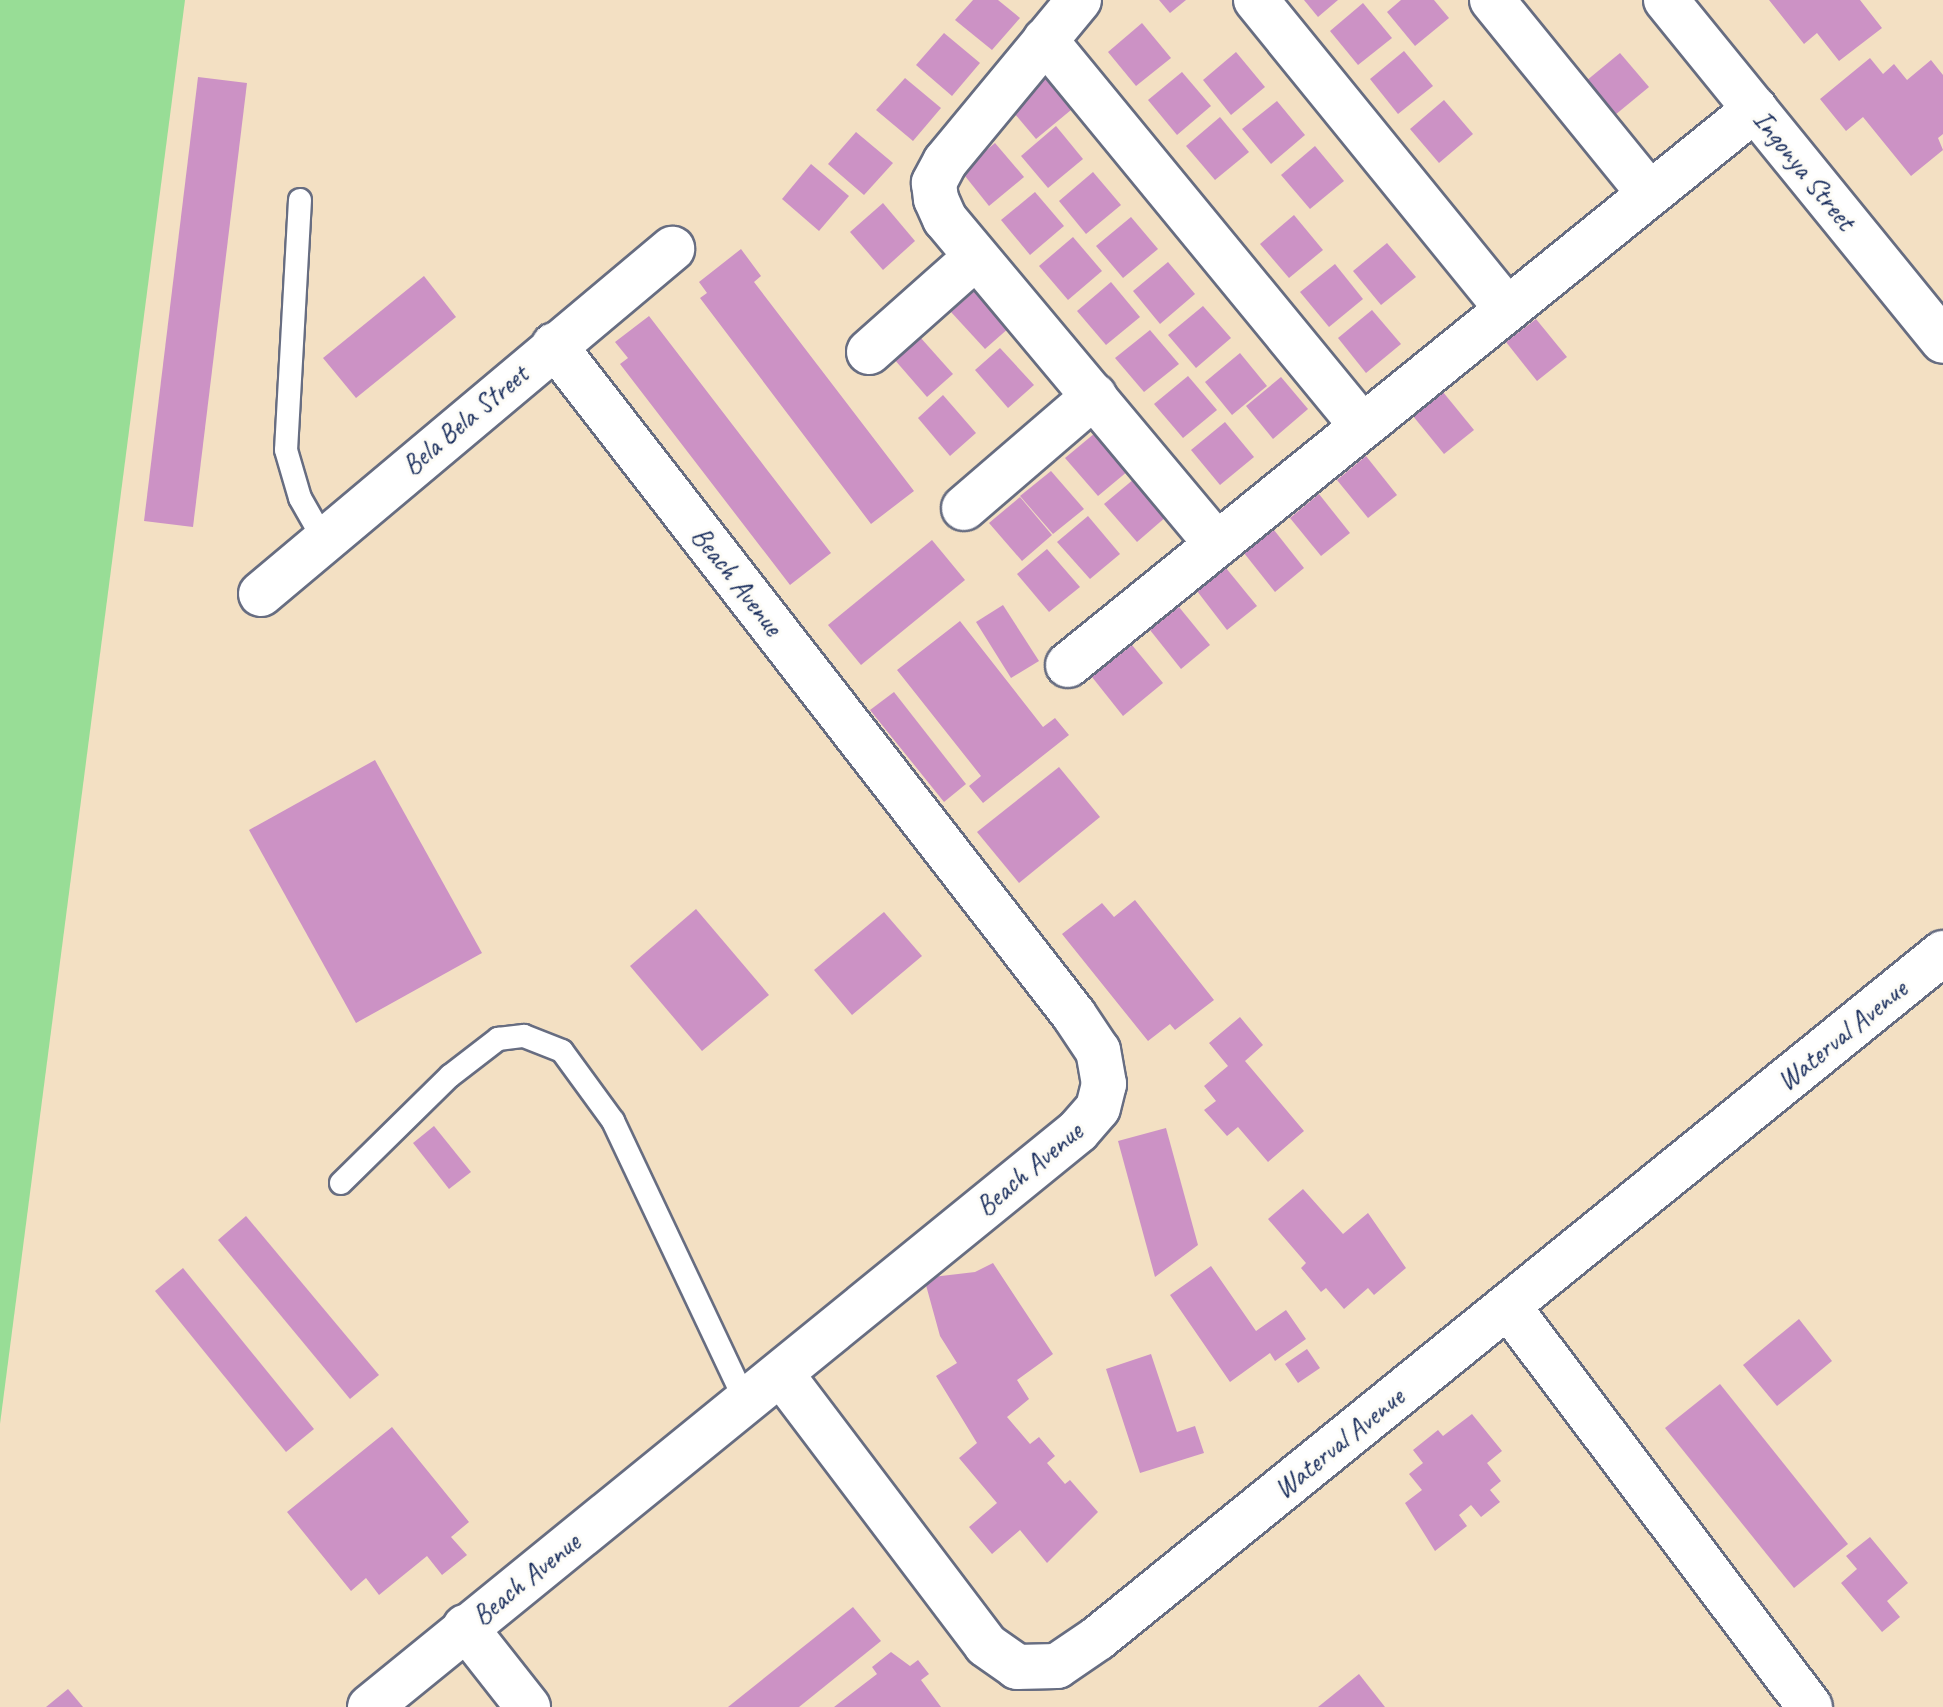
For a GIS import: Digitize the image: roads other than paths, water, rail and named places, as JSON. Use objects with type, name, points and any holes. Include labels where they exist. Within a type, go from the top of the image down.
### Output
[{"type":"street","points":[[1079,0],[945,162],[934,183],[945,219],[1217,544]]},
{"type":"street","points":[[1256,0],[1507,309]]},
{"type":"street","points":[[1492,0],[1649,193]]},
{"type":"street","name":"Ingonya Street","points":[[1666,0],[1943,341]]},
{"type":"street","points":[[1045,40],[1362,426]]},
{"type":"street","points":[[1068,665],[1755,109]]},
{"type":"street","name":"Bela Bela Street","points":[[261,594],[672,249]]},
{"type":"street","points":[[869,352],[976,257]]},
{"type":"street","name":"Beach Avenue","points":[[370,1707],[465,1627],[782,1375],[1078,1131],[1102,1098],[1103,1069],[1074,1015],[554,345]]},
{"type":"street","points":[[964,508],[1094,396]]},
{"type":"street","name":"Waterval Avenue","points":[[782,1375],[986,1645],[1029,1670],[1074,1657],[1943,953]]},
{"type":"street","points":[[1508,1306],[1810,1707]]},
{"type":"street","points":[[465,1627],[528,1707]]},
{"type":"lane","points":[[300,200],[286,450],[300,498],[324,540]]},
{"type":"lane","points":[[341,1183],[450,1076],[498,1039],[524,1036],[562,1051],[613,1121],[746,1403]]}]
